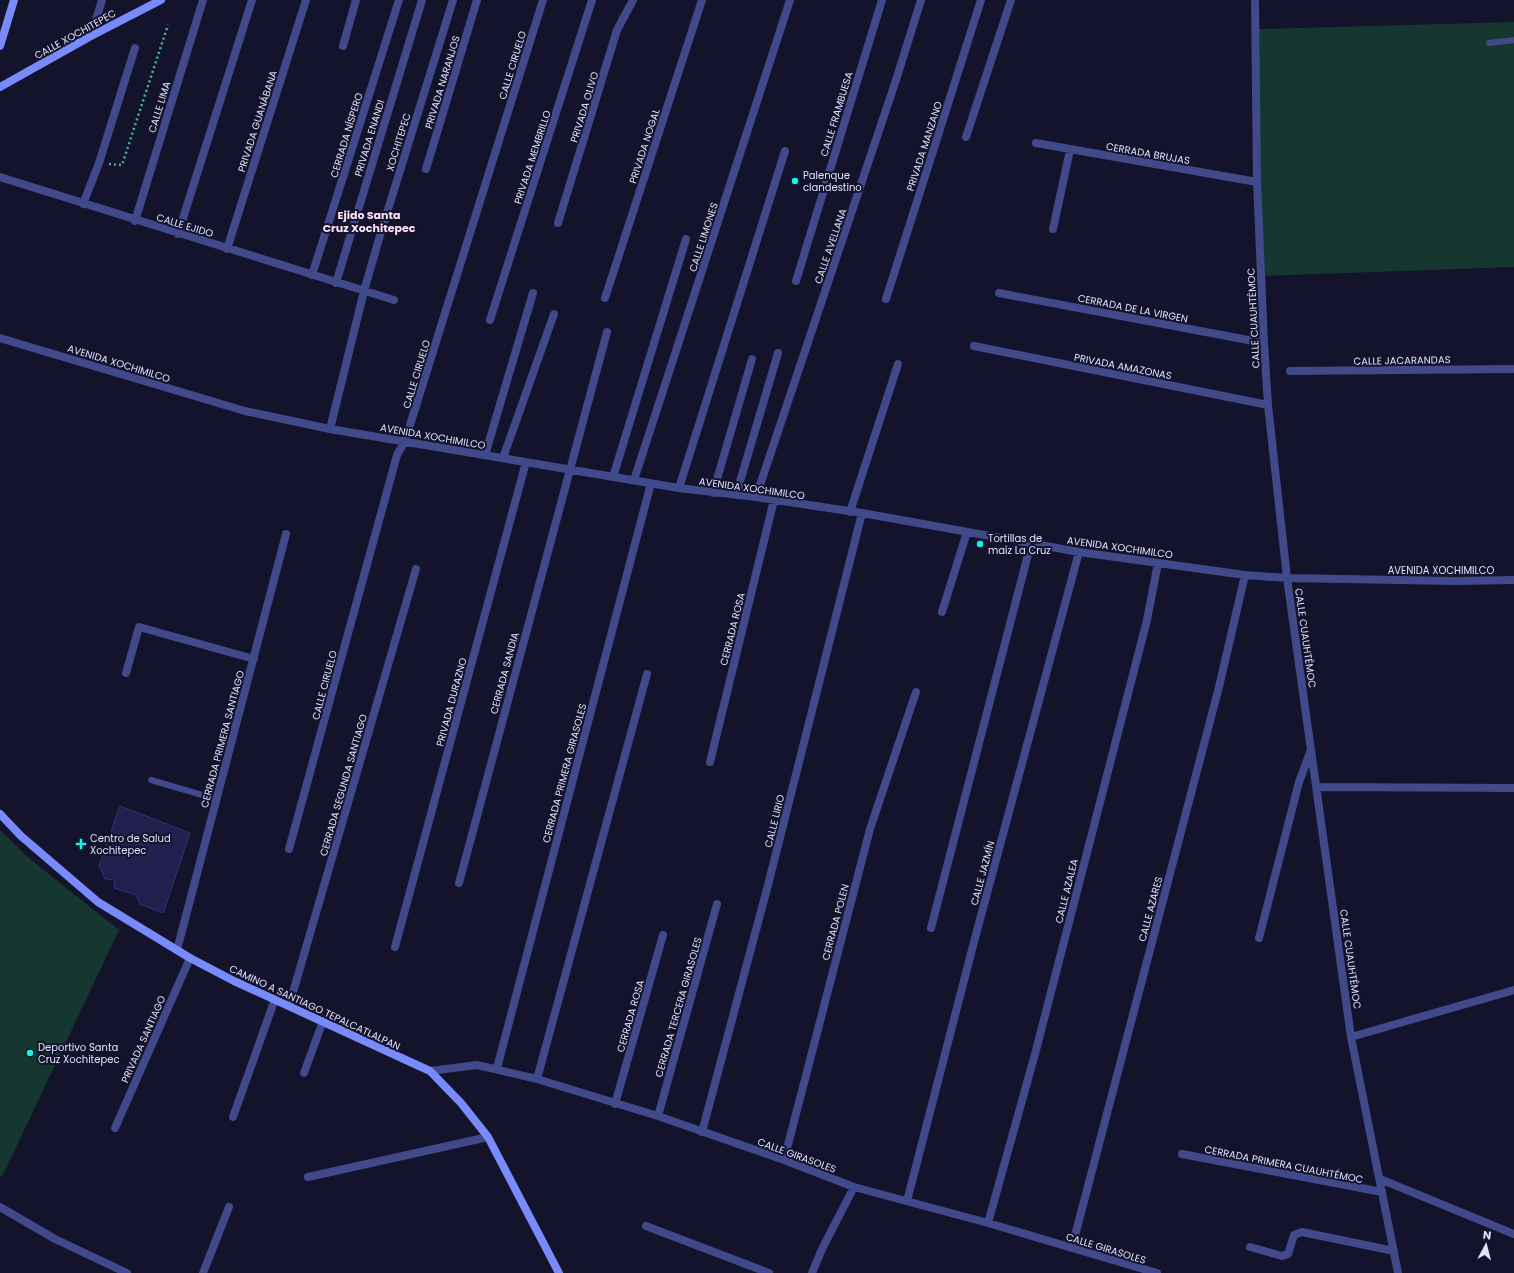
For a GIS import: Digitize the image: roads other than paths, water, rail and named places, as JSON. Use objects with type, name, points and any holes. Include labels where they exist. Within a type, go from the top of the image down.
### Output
[{"type":"street","points":[[0,46],[14,0]]},
{"type":"street","points":[[91,36],[102,0]]},
{"type":"street","name":"CALLE LIMA","points":[[135,221],[203,0]]},
{"type":"street","points":[[178,234],[252,0]]},
{"type":"street","name":"PRIVADA GUANÁBANA","points":[[227,249],[306,0]]},
{"type":"street","points":[[343,46],[356,0]]},
{"type":"street","name":"CERRADA NÍSPERO","points":[[312,275],[399,0]]},
{"type":"street","name":"PRIVADA ENANDI","points":[[336,283],[422,0]]},
{"type":"street","name":"XOCHITEPEC","points":[[364,291],[453,0]]},
{"type":"street","name":"PRIVADA NARANJOS","points":[[426,169],[477,0]]},
{"type":"street","name":"CALLE CIRUELO","points":[[289,849],[397,455],[405,441],[543,0]]},
{"type":"street","name":"PRIVADA MEMBRILLO","points":[[490,320],[592,0]]},
{"type":"street","name":"PRIVADA OLIVO","points":[[558,223],[617,30],[633,0]]},
{"type":"street","name":"PRIVADA NOGAL","points":[[605,298],[702,0]]},
{"type":"street","name":"CALLE LIMONES","points":[[634,480],[790,0]]},
{"type":"street","name":"CALLE FRAMBUESA","points":[[796,280],[882,0]]},
{"type":"street","name":"CALLE AVELLANA","points":[[756,497],[897,77],[921,0]]},
{"type":"street","name":"PRIVADA MANZANO","points":[[886,299],[981,0]]},
{"type":"street","points":[[966,137],[1011,0]]},
{"type":"street","name":"CALLE CUAUHTÉMOC","points":[[1255,0],[1257,182],[1264,343],[1268,405],[1287,578],[1351,1037],[1398,1273]]},
{"type":"street","name":"CALLE XOCHITEPEC","points":[[0,87],[91,36],[158,1]]},
{"type":"street","points":[[82,204],[99,163],[136,48]]},
{"type":"street","name":"CERRADA BRUJAS","points":[[1036,143],[1257,182]]},
{"type":"street","points":[[1053,228],[1070,150]]},
{"type":"street","points":[[679,488],[784,151]]},
{"type":"street","name":"CALLE EJIDO","points":[[0,177],[135,221],[394,300]]},
{"type":"street","points":[[613,477],[686,238]]},
{"type":"street","points":[[330,429],[364,291]]},
{"type":"street","points":[[486,455],[533,293]]},
{"type":"street","name":"CERRADA DE LA VIRGEN","points":[[998,293],[1264,343]]},
{"type":"street","points":[[503,458],[554,314]]},
{"type":"street","name":"CERRADA SANDIA","points":[[459,882],[607,332]]},
{"type":"street","name":"AVENIDA XOCHIMILCO","points":[[0,338],[245,411],[330,429],[679,488],[756,497],[862,513],[1079,552],[1246,575],[1287,578],[1454,581],[1514,580]]},
{"type":"street","name":"PRIVADA AMAZONAS","points":[[974,346],[1268,405]]},
{"type":"street","points":[[736,495],[778,353]]},
{"type":"street","points":[[713,493],[752,360]]},
{"type":"street","points":[[850,512],[898,364]]},
{"type":"street","name":"CALLE JACARANDAS","points":[[1290,371],[1514,369]]},
{"type":"street","name":"PRIVADA DURAZNO","points":[[395,947],[526,462]]},
{"type":"street","name":"CERRADA PRIMERA GIRASOLES","points":[[497,1068],[651,483]]},
{"type":"street","name":"CERRADA ROSA","points":[[710,762],[774,500]]},
{"type":"street","name":"CALLE LIRIO","points":[[702,1132],[768,885],[862,513]]},
{"type":"street","points":[[942,612],[967,532]]},
{"type":"street","name":"CERRADA PRIMERA SANTIAGO","points":[[177,950],[286,534]]},
{"type":"street","points":[[931,928],[1031,543]]},
{"type":"street","name":"CALLE JAZMÍN","points":[[908,1201],[975,938],[1079,552]]},
{"type":"street","name":"CALLE AZALEA","points":[[988,1223],[1035,1054],[1147,620],[1158,563]]},
{"type":"street","name":"CERRADA SEGUNDA SANTIAGO","points":[[288,1006],[416,569]]},
{"type":"street","name":"CALLE AZARES","points":[[1072,1247],[1219,687],[1246,575]]},
{"type":"street","points":[[126,673],[140,627],[254,659]]},
{"type":"street","points":[[537,1079],[646,674]]},
{"type":"street","name":"CERRADA POLEN","points":[[784,1160],[870,829],[916,692]]},
{"type":"street","points":[[1260,938],[1299,782],[1312,750]]},
{"type":"street","points":[[1317,787],[1514,788]]},
{"type":"street","name":"CAMINO A SANTIAGO TEPALCATLALPAN","points":[[0,814],[21,836],[98,902],[190,958],[288,1006],[430,1071],[461,1103],[488,1137],[559,1273]]},
{"type":"street","name":"CERRADA TERCERA GIRASOLES","points":[[658,1116],[717,904]]},
{"type":"street","name":"CERRADA ROSA","points":[[615,1104],[663,934]]},
{"type":"street","name":"PRIVADA SANTIAGO","points":[[115,1128],[190,958]]},
{"type":"street","points":[[1351,1037],[1513,992]]},
{"type":"street","points":[[233,1118],[275,999]]},
{"type":"street","points":[[304,1074],[323,1021]]},
{"type":"street","name":"CALLE GIRASOLES","points":[[430,1071],[477,1065],[497,1068],[537,1079],[658,1116],[784,1160],[854,1187],[988,1223],[1157,1273]]},
{"type":"street","points":[[308,1177],[488,1137]]},
{"type":"street","name":"CERRADA PRIMERA CUAUHTÉMOC","points":[[1182,1154],[1382,1192]]},
{"type":"street","points":[[1380,1179],[1514,1234]]},
{"type":"street","points":[[812,1273],[822,1249],[854,1187]]},
{"type":"street","points":[[0,1207],[55,1239],[127,1273]]},
{"type":"street","points":[[203,1273],[229,1207]]},
{"type":"street","points":[[646,1226],[769,1273]]},
{"type":"street","points":[[1250,1247],[1282,1256],[1288,1254],[1294,1235],[1302,1232],[1394,1251]]},
{"type":"lane","points":[[1489,43],[1514,40]]},
{"type":"lane","points":[[150,780],[216,799]]},
{"type":"place","name":"Palenque clandestino","points":[[795,181]]},
{"type":"place","name":"Tortillas de maíz La Cruz","points":[[980,544]]},
{"type":"place","name":"Centro de Salud Xochitepec","points":[[81,844]]},
{"type":"place","name":"Deportivo Santa Cruz Xochitepec","points":[[30,1053]]},
{"type":"district","name":"Ejido Santa Cruz Xochitepec","points":[[369,221]]}]
